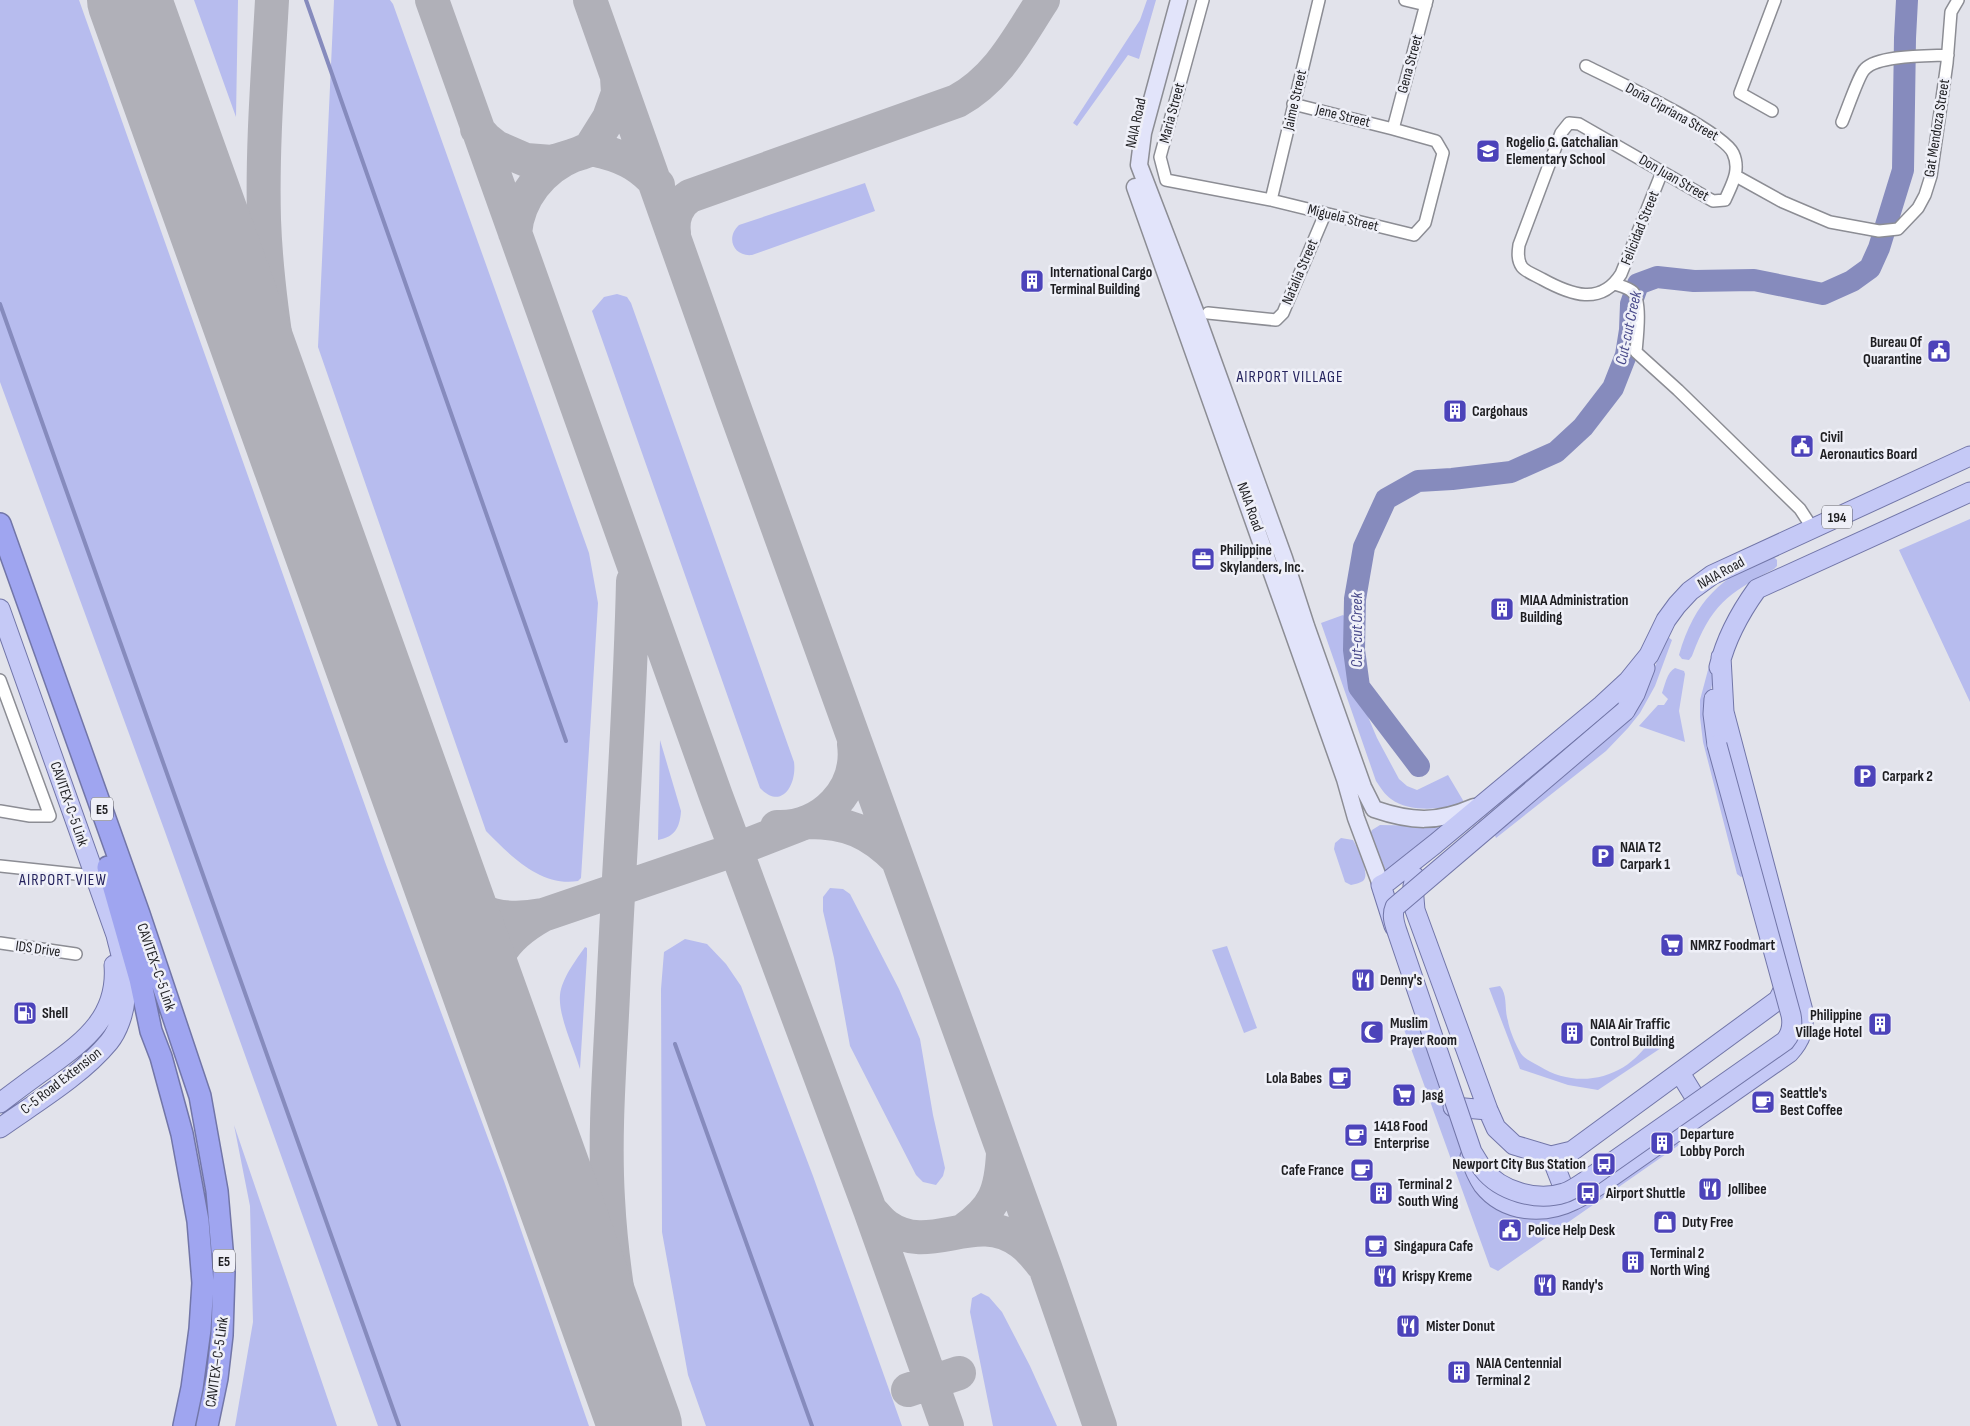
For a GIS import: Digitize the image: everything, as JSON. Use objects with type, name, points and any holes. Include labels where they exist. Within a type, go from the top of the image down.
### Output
[{"type":"highway","name":"CAVITEX–C-5 Link","points":[[0,524],[139,914],[200,1096],[216,1183],[224,1272],[222,1335],[217,1378],[207,1426]]},
{"type":"highway","name":"CAVITEX–C-5 Link","points":[[0,561],[110,872],[140,979],[151,1031],[166,1074],[182,1134],[198,1221],[203,1283],[196,1368],[184,1426]]},
{"type":"main road","name":"NAIA Road","points":[[1381,885],[1421,856],[1483,802],[1602,705],[1628,681],[1649,655],[1666,620],[1690,591],[1712,575],[1970,456]]},
{"type":"main road","name":"194","points":[[1722,657],[1730,632],[1742,610],[1757,589],[1970,492]]},
{"type":"main road","points":[[1780,544],[1794,573]]},
{"type":"main road","name":"CAVITEX-C-5 Link","points":[[1,616],[61,778],[116,935],[124,966],[125,1000]]},
{"type":"main road","points":[[1649,655],[1640,683],[1625,711],[1395,907],[1393,912],[1398,934],[1472,1152],[1483,1170],[1511,1190],[1548,1196],[1564,1193],[1584,1182],[1790,1036],[1791,1014],[1718,745],[1713,714],[1714,684],[1722,657]]},
{"type":"main road","points":[[1381,885],[1412,986],[1453,1107],[1476,1173],[1483,1184],[1494,1197],[1507,1204],[1538,1210],[1552,1208],[1569,1202],[1604,1182],[1789,1053],[1799,1041],[1805,1023],[1794,969],[1724,712],[1722,657]]},
{"type":"main road","points":[[1421,856],[1416,868],[1413,886],[1415,910],[1488,1110],[1496,1128],[1514,1145],[1551,1156],[1572,1151],[1778,1000],[1794,969]]},
{"type":"main road","name":"C-5 Road Extension","points":[[0,1102],[76,1046],[92,1031],[105,1012],[113,985],[114,960],[94,876]]},
{"type":"main road","points":[[1381,885],[1415,910]]},
{"type":"main road","points":[[1412,986],[1440,976]]},
{"type":"main road","name":"C-5 Road Extension","points":[[0,1128],[96,1056],[110,1041],[125,1000]]},
{"type":"main road","points":[[1680,1073],[1704,1112]]},
{"type":"main road","points":[[1453,1107],[1488,1110]]},
{"type":"main road","points":[[1551,1156],[1569,1202]]},
{"type":"street","name":"NAIA Road","points":[[1168,0],[1133,130],[1128,167],[1250,506],[1343,772],[1356,818],[1381,885]]},
{"type":"street","name":"NAIA Road","points":[[1179,0],[1142,133],[1139,165],[1195,311],[1284,558],[1363,787],[1374,809],[1394,816],[1418,820],[1457,814],[1483,802]]},
{"type":"street","name":"Maria Street","points":[[1203,0],[1160,157],[1166,180],[1271,200]]},
{"type":"street","name":"Jaime Street","points":[[1271,200],[1318,0]]},
{"type":"street","points":[[1405,0],[1426,2]]},
{"type":"street","points":[[1772,111],[1740,93],[1775,0]]},
{"type":"street","name":"Gat Mendoza Street","points":[[1736,176],[1783,202],[1830,222],[1879,231],[1898,229],[1918,208],[1925,195],[1931,176],[1948,55],[1950,12],[1958,0]]},
{"type":"street","name":"Gena Street","points":[[1393,128],[1426,2]]},
{"type":"street","points":[[1842,122],[1864,69],[1874,63],[1948,55]]},
{"type":"street","name":"Doña Cipriana Street","points":[[1586,66],[1680,114],[1728,144],[1736,161],[1736,176]]},
{"type":"street","name":"Jene Street","points":[[1294,104],[1393,128],[1436,142],[1443,153],[1425,223],[1414,235]]},
{"type":"street","name":"Don Juan Street","points":[[1615,284],[1600,294],[1588,295],[1557,287],[1523,268],[1518,255],[1519,245],[1561,133],[1569,123],[1579,124],[1713,201],[1725,200],[1736,176]]},
{"type":"street","name":"Felicidad Street","points":[[1615,284],[1621,274],[1662,172]]},
{"type":"street","name":"Miguela Street","points":[[1271,200],[1414,235]]},
{"type":"street","name":"Natalia Street","points":[[1208,313],[1276,320],[1283,313],[1325,214]]},
{"type":"street","points":[[1615,284],[1634,293],[1638,320],[1636,352],[1678,390],[1800,509],[1813,529]]},
{"type":"street","points":[[0,680],[50,816],[30,816],[0,811]]},
{"type":"street","points":[[0,866],[94,876]]},
{"type":"street","name":"IDS Drive","points":[[0,944],[76,954]]},
{"type":"shaded area","points":[[0,0],[79,0],[385,862],[504,1181],[589,1426],[378,1426],[164,829],[0,382]]},
{"type":"shaded area","points":[[194,0],[238,0],[236,117]]},
{"type":"shaded area","points":[[334,0],[390,0],[393,4],[589,553],[598,603],[581,878],[578,881],[564,882],[539,874],[516,859],[486,831],[318,347]]},
{"type":"shaded area","points":[[1147,0],[1156,0],[1139,59],[1128,55],[1077,126],[1073,123],[1140,20]]},
{"type":"shaded area","points":[[865,183],[875,211],[752,255],[740,253],[734,246],[732,241],[733,235],[739,225]]},
{"type":"shaded area","points":[[617,294],[627,297],[631,303],[794,762],[793,779],[786,792],[781,796],[775,797],[760,788],[592,311],[604,297]]},
{"type":"shaded area","points":[[1970,519],[1970,702],[1899,550]]},
{"type":"shaded area","points":[[1772,555],[1777,560],[1777,566],[1732,594],[1722,603],[1706,624],[1692,656],[1689,660],[1682,659],[1679,655],[1685,636],[1693,619],[1712,593],[1738,572]]},
{"type":"shaded area","points":[[1343,615],[1347,618],[1355,686],[1377,738],[1399,779],[1407,786],[1417,790],[1448,775],[1464,802],[1447,807],[1427,809],[1408,806],[1389,797],[1376,781],[1321,623]]},
{"type":"shaded area","points":[[1668,637],[1672,640],[1655,686],[1640,713],[1628,728],[1606,751],[1496,838],[1494,833],[1641,701],[1665,638]]},
{"type":"shaded area","points":[[1712,655],[1717,656],[1709,702],[1745,875],[1741,877],[1737,874],[1703,742],[1700,700]]},
{"type":"shaded area","points":[[1675,668],[1684,671],[1685,674],[1679,711],[1685,742],[1639,726],[1658,705],[1664,705],[1668,699],[1662,693],[1668,676]]},
{"type":"shaded area","points":[[660,740],[681,811],[676,830],[664,839],[658,840]]},
{"type":"shaded area","points":[[1380,825],[1437,826],[1440,830],[1387,877],[1369,836],[1372,830]]},
{"type":"shaded area","points":[[1341,838],[1353,840],[1364,867],[1365,878],[1362,882],[1351,885],[1345,882],[1334,849],[1335,843]]},
{"type":"shaded area","points":[[830,888],[843,889],[850,894],[899,989],[920,1039],[933,1115],[945,1168],[943,1176],[936,1185],[923,1182],[916,1175],[850,1046],[834,958],[823,911],[823,897]]},
{"type":"shaded area","points":[[685,939],[707,944],[726,964],[741,986],[813,1176],[902,1426],[706,1426],[688,1375],[662,1232],[661,989],[664,952]]},
{"type":"shaded area","points":[[1227,946],[1257,1028],[1244,1033],[1212,950]]},
{"type":"shaded area","points":[[585,947],[587,948],[587,956],[580,1069],[561,1012],[560,995],[566,976]]},
{"type":"shaded area","points":[[1500,986],[1505,998],[1510,1029],[1521,1053],[1529,1060],[1555,1074],[1587,1079],[1603,1076],[1618,1070],[1632,1061],[1653,1035],[1665,1039],[1667,1044],[1598,1090],[1568,1085],[1520,1069],[1489,988]]},
{"type":"shaded area","points":[[1422,1015],[1471,1152],[1533,1198],[1676,1141],[1679,1145],[1498,1271],[1490,1267],[1401,1021]]},
{"type":"shaded area","points":[[234,1125],[337,1426],[235,1426],[253,1322],[250,1206]]},
{"type":"shaded area","points":[[981,1293],[989,1297],[1002,1312],[1030,1366],[1057,1426],[993,1426],[970,1312],[972,1298]]},
{"type":"waterway","points":[[306,0],[566,741]]},
{"type":"waterway","name":"Cut-cut Creek","points":[[1419,766],[1359,687],[1354,650],[1355,599],[1364,547],[1386,499],[1418,481],[1511,472],[1556,452],[1583,427],[1613,388],[1626,355],[1630,330],[1631,304],[1638,284],[1657,277],[1694,281],[1754,280],[1823,294],[1852,281],[1870,268],[1879,248],[1903,170],[1907,0]]},
{"type":"waterway","points":[[0,304],[399,1426]]},
{"type":"waterway","points":[[675,1044],[812,1426]]},
{"type":"taxiway","points":[[272,0],[267,82],[264,220],[268,281],[294,461]]},
{"type":"taxiway","points":[[432,0],[716,796],[870,1210],[947,1426]]},
{"type":"taxiway","points":[[590,0],[732,401],[1045,1267],[1100,1426]]},
{"type":"taxiway","points":[[674,233],[676,212],[685,199],[690,196],[957,101],[972,92],[996,69],[1016,43],[1043,0]]},
{"type":"taxiway","points":[[477,129],[496,147],[526,160],[552,162],[581,153],[589,150],[609,118],[618,93],[617,77]]},
{"type":"taxiway","points":[[515,233],[521,208],[527,196],[542,176],[562,161],[585,151],[604,152],[627,160],[640,168],[658,185]]},
{"type":"taxiway","points":[[633,581],[632,633],[608,1096],[607,1173],[616,1285],[643,1426]]},
{"type":"taxiway","points":[[777,827],[794,826],[809,821],[835,803],[844,791],[851,776],[854,761],[854,744]]},
{"type":"taxiway","points":[[809,822],[823,822],[857,830],[877,842],[897,859]]},
{"type":"taxiway","points":[[543,915],[737,849],[799,825]]},
{"type":"taxiway","points":[[437,860],[457,893],[475,908],[486,913],[508,918],[543,915],[516,934],[499,955],[491,981],[492,1013]]},
{"type":"taxiway","points":[[964,1230],[983,1214],[994,1198],[998,1189],[1003,1154]]},
{"type":"taxiway","points":[[870,1210],[886,1226],[903,1234],[919,1237],[969,1230],[1004,1233],[1024,1244],[1042,1264]]},
{"type":"taxiway","points":[[908,1390],[959,1373]]},
{"type":"runway","points":[[129,0],[640,1426]]},
{"type":"place","name":"Rogelio G. Gatchalian Elementary School","points":[[1488,151]]},
{"type":"place","name":"International Cargo Terminal Building","points":[[1032,281]]},
{"type":"place","name":"Bureau Of Quarantine","points":[[1939,351]]},
{"type":"place","name":"Cargohaus","points":[[1455,411]]},
{"type":"place","name":"Civil Aeronautics Board","points":[[1802,446]]},
{"type":"place","name":"Philippine Skylanders, Inc.","points":[[1203,559]]},
{"type":"place","name":"MIAA Administration Building","points":[[1502,609]]},
{"type":"place","name":"Carpark 2","points":[[1865,776]]},
{"type":"place","name":"NAIA T2 Carpark 1","points":[[1603,856]]},
{"type":"place","name":"NMRZ Foodmart","points":[[1672,945]]},
{"type":"place","name":"Denny's","points":[[1363,980]]},
{"type":"place","name":"Shell","points":[[25,1013]]},
{"type":"place","name":"Philippine Village Hotel","points":[[1880,1024]]},
{"type":"place","name":"Muslim Prayer Room","points":[[1372,1032]]},
{"type":"place","name":"NAIA Air Traffic Control Building","points":[[1572,1033]]},
{"type":"place","name":"Lola Babes","points":[[1340,1078]]},
{"type":"place","name":"Jasg","points":[[1404,1095]]},
{"type":"place","name":"Seattle's Best Coffee","points":[[1763,1102]]},
{"type":"place","name":"1418 Food Enterprise","points":[[1356,1135]]},
{"type":"place","name":"Departure Lobby Porch","points":[[1662,1143]]},
{"type":"place","name":"Newport City Bus Station","points":[[1604,1164]]},
{"type":"place","name":"Cafe France","points":[[1362,1170]]},
{"type":"place","name":"Jollibee","points":[[1710,1189]]},
{"type":"place","name":"Terminal 2 South Wing","points":[[1381,1193]]},
{"type":"place","name":"Airport Shuttle","points":[[1588,1193]]},
{"type":"place","name":"Duty Free","points":[[1665,1222]]},
{"type":"place","name":"Police Help Desk","points":[[1510,1230]]},
{"type":"place","name":"Singapura Cafe","points":[[1376,1246]]},
{"type":"place","name":"Terminal 2 North Wing","points":[[1633,1262]]},
{"type":"place","name":"Krispy Kreme","points":[[1385,1276]]},
{"type":"place","name":"Randy's","points":[[1545,1285]]},
{"type":"place","name":"Mister Donut","points":[[1408,1326]]},
{"type":"place","name":"NAIA Centennial Terminal 2","points":[[1459,1372]]},
{"type":"district","name":"AIRPORT VILLAGE","points":[[1290,377]]},
{"type":"district","name":"AIRPORT VIEW","points":[[63,880]]}]
